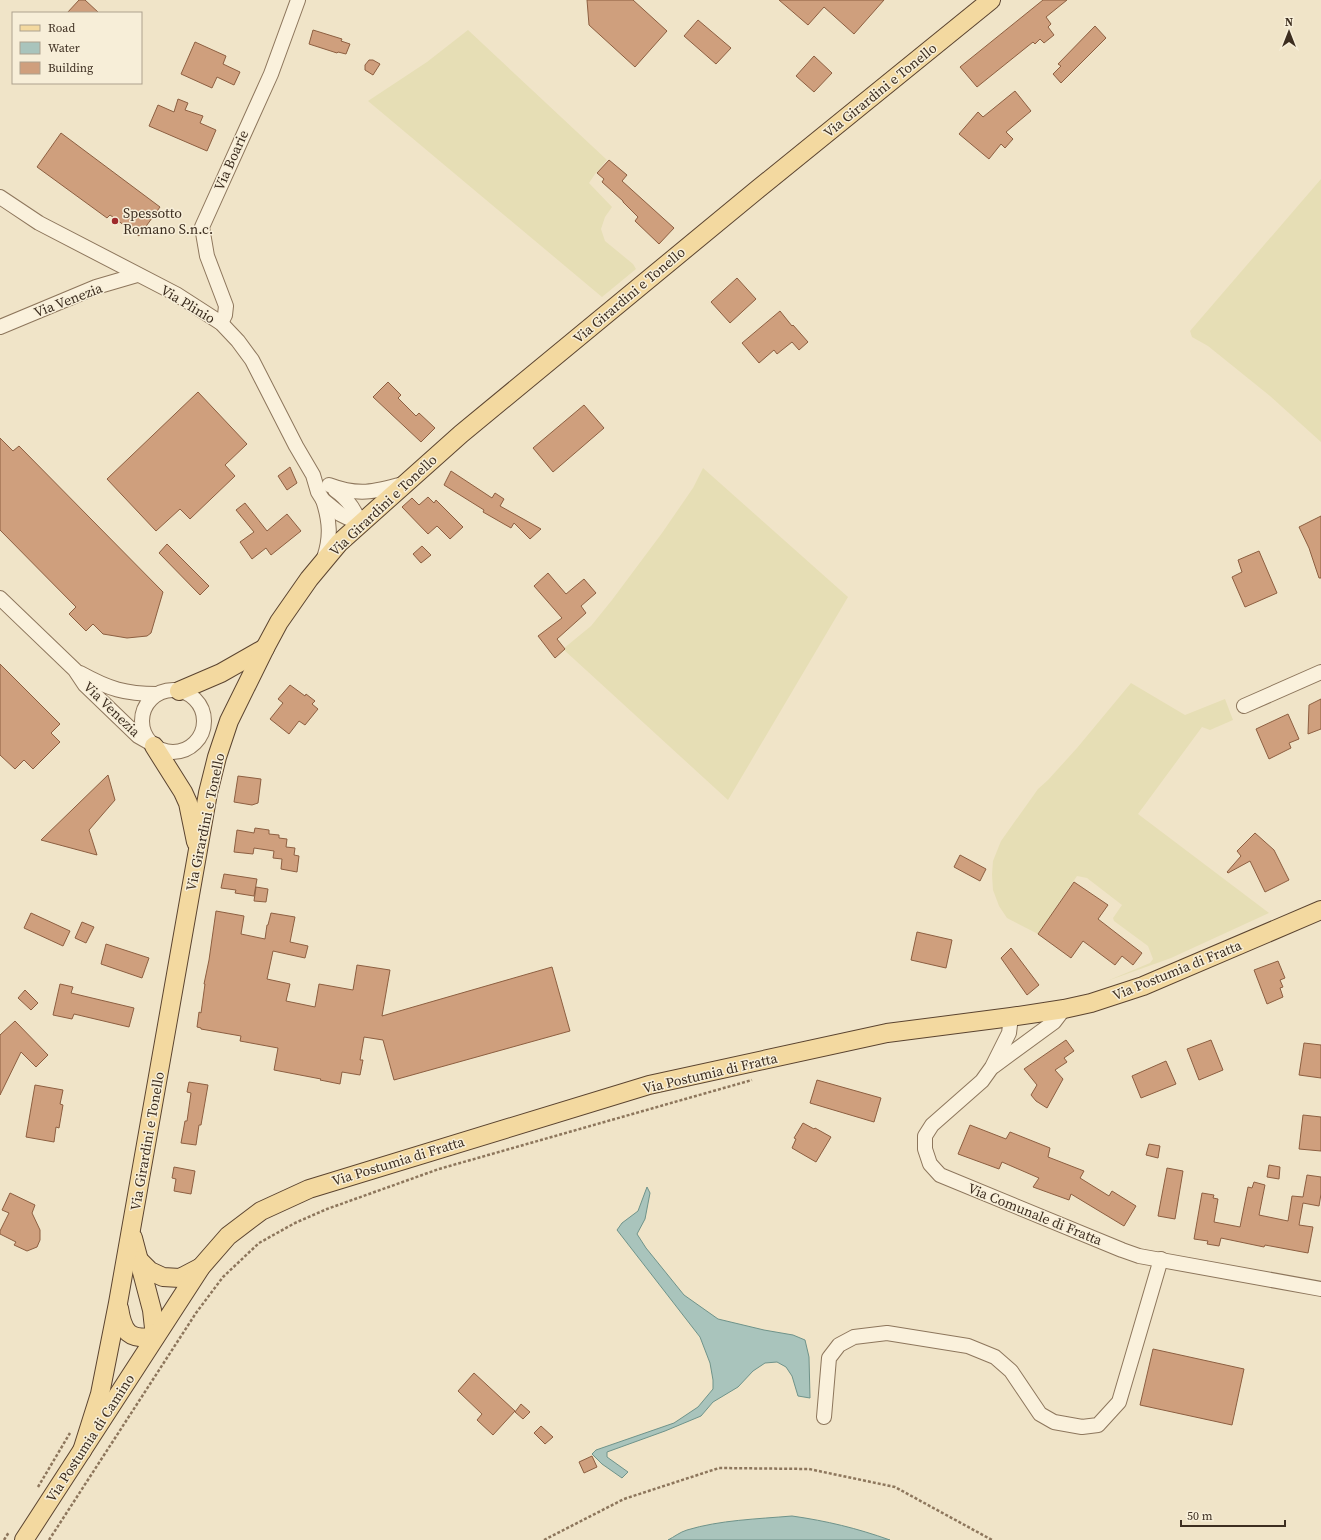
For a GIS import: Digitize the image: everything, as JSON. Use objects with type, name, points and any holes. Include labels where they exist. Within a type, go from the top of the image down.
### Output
[{"type":"main road","name":"Via Girardini e Tonello","points":[[82,1451],[100,1394],[118,1303],[208,793],[229,722],[279,622],[309,579],[339,543],[461,434],[758,189],[991,0]]},
{"type":"main road","points":[[179,691],[221,673],[265,648]]},
{"type":"main road","points":[[153,745],[183,792],[188,803],[198,850]]},
{"type":"main road","name":"Via Postumia di Fratta","points":[[155,1337],[201,1267],[228,1236],[260,1211],[309,1189],[649,1085],[887,1033],[1011,1017],[1064,1009],[1090,1003],[1143,986],[1321,910]]},
{"type":"main road","name":"Via Girardini e Tonello","points":[[118,1303],[124,1328],[131,1335],[141,1339],[155,1337],[152,1310],[131,1234]]},
{"type":"main road","points":[[138,1260],[150,1271],[163,1277],[180,1278],[201,1267]]},
{"type":"main road","name":"Via Postumia di Camino","points":[[18,1534],[82,1451],[155,1337]]},
{"type":"street","name":"Via Boarie","points":[[221,323],[225,315],[226,306],[207,256],[202,227],[270,74],[298,0]]},
{"type":"street","name":"Via Plinio","points":[[0,197],[39,223],[176,294],[221,323],[238,341],[252,360],[296,446],[313,475],[318,492],[324,500],[340,514],[360,524]]},
{"type":"street","name":"Via Venezia","points":[[0,327],[96,288],[137,275]]},
{"type":"street","name":"Via Plinio","points":[[313,475],[344,496],[351,504],[360,524]]},
{"type":"street","points":[[329,485],[351,492],[362,493],[406,483]]},
{"type":"street","points":[[323,562],[327,550],[330,530],[324,500]]},
{"type":"street","name":"Via Venezia","points":[[0,598],[75,670],[85,685],[138,736],[153,745]]},
{"type":"street","name":"Via Venezia","points":[[75,670],[100,684],[116,690],[132,693],[157,694]]},
{"type":"street","points":[[1244,706],[1321,672]]},
{"type":"street","points":[[172,690],[179,691],[196,699],[204,716],[204,725],[202,734],[197,742],[190,748],[181,752],[167,752],[153,745],[147,738],[143,731],[143,714],[151,700],[157,694],[172,690]]},
{"type":"street","points":[[992,1067],[1054,1022],[1064,1009]]},
{"type":"street","name":"Via Comunale di Fratta","points":[[1011,1017],[1009,1033],[992,1067],[982,1081],[932,1125],[925,1136],[925,1150],[930,1164],[940,1175],[956,1183],[1139,1256],[1321,1289]]},
{"type":"street","points":[[824,1417],[829,1358],[839,1345],[854,1337],[887,1333],[968,1346],[995,1357],[1011,1371],[1040,1414],[1054,1422],[1082,1427],[1098,1425],[1119,1402],[1161,1259]]},
{"type":"path","points":[[49,1540],[196,1313],[222,1277],[259,1243],[295,1223],[326,1209],[439,1169],[758,1078]]},
{"type":"path","points":[[34,1493],[65,1443],[72,1428]]},
{"type":"path","points":[[544,1540],[624,1499],[719,1468],[808,1469],[895,1487],[992,1540]]},
{"type":"path","points":[[4,1540],[18,1534]]},
{"type":"shaded area","points":[[468,30],[607,160],[589,183],[612,207],[605,217],[601,229],[605,241],[633,264],[636,269],[602,297],[368,101],[427,62]]},
{"type":"shaded area","points":[[1321,179],[1321,442],[1270,396],[1208,346],[1192,337],[1190,331]]},
{"type":"shaded area","points":[[703,468],[848,597],[728,800],[563,649],[591,626],[612,600],[662,533],[693,488]]},
{"type":"shaded area","points":[[1131,683],[1185,715],[1225,699],[1233,720],[1210,730],[1202,727],[1138,814],[1269,913],[1171,958],[1107,981],[1150,963],[1153,959],[1148,946],[1114,921],[1113,918],[1122,905],[1087,878],[1077,876],[1038,934],[1007,918],[999,906],[993,890],[993,861],[1001,841],[1038,789],[1077,748]]},
{"type":"water","points":[[647,1187],[650,1193],[645,1219],[637,1234],[646,1248],[684,1295],[718,1319],[793,1335],[805,1340],[809,1357],[810,1398],[798,1396],[792,1376],[786,1367],[777,1362],[765,1363],[753,1371],[738,1387],[713,1402],[701,1416],[607,1452],[607,1457],[628,1472],[622,1478],[602,1464],[592,1454],[596,1450],[674,1423],[698,1407],[713,1389],[710,1363],[700,1337],[617,1230],[622,1223],[638,1211]]},
{"type":"water","points":[[792,1516],[841,1525],[890,1540],[668,1540],[684,1531],[712,1524],[739,1520]]},
{"type":"building","points":[[79,0],[85,0],[98,12],[68,12]]},
{"type":"building","points":[[587,0],[633,0],[667,31],[635,67],[589,25]]},
{"type":"building","points":[[779,0],[884,0],[854,34],[824,7],[808,25]]},
{"type":"building","points":[[1043,0],[1067,0],[1046,17],[1051,24],[1048,27],[1054,35],[1044,43],[1040,39],[1035,44],[1033,42],[977,87],[960,67]]},
{"type":"building","points":[[698,20],[731,48],[716,64],[684,36]]},
{"type":"building","points":[[1095,26],[1106,38],[1061,83],[1053,74],[1061,66],[1058,64]]},
{"type":"building","points":[[313,30],[342,39],[341,41],[350,44],[346,54],[337,53],[309,44]]},
{"type":"building","points":[[195,42],[226,56],[223,64],[240,72],[234,85],[217,77],[212,88],[181,74]]},
{"type":"building","points":[[814,56],[832,73],[814,92],[796,76]]},
{"type":"building","points":[[369,60],[373,60],[380,64],[373,75],[365,70],[365,65]]},
{"type":"building","points":[[1015,91],[1031,111],[1006,132],[1013,139],[1005,148],[1001,144],[989,159],[959,134],[978,112],[983,117]]},
{"type":"building","points":[[178,99],[188,103],[185,110],[203,116],[200,123],[216,130],[207,151],[149,126],[158,105],[174,112]]},
{"type":"building","points":[[61,133],[160,207],[139,236],[110,215],[107,218],[37,167]]},
{"type":"building","points":[[609,160],[627,175],[622,181],[674,228],[659,244],[635,221],[638,217],[602,182],[604,179],[597,173]]},
{"type":"building","points":[[737,278],[756,299],[730,323],[711,302]]},
{"type":"building","points":[[780,311],[808,342],[799,350],[792,342],[777,354],[774,350],[759,363],[742,343]]},
{"type":"building","points":[[388,382],[401,395],[398,398],[416,416],[419,413],[435,428],[421,442],[373,397]]},
{"type":"building","points":[[198,392],[247,444],[225,465],[235,476],[190,519],[180,509],[156,531],[107,479]]},
{"type":"building","points":[[584,405],[604,428],[553,472],[533,448]]},
{"type":"building","points":[[0,438],[13,451],[19,446],[163,592],[151,633],[147,636],[127,638],[103,634],[93,624],[86,631],[69,614],[76,607],[0,530]]},
{"type":"building","points":[[290,467],[297,483],[287,490],[278,476]]},
{"type":"building","points":[[451,471],[492,498],[495,493],[504,499],[500,506],[541,529],[530,539],[514,523],[511,528],[483,512],[484,510],[444,485]]},
{"type":"building","points":[[428,497],[434,503],[436,500],[463,527],[450,539],[437,526],[428,534],[402,507],[412,498],[419,505]]},
{"type":"building","points":[[245,503],[267,531],[287,514],[301,531],[271,555],[266,548],[252,559],[240,542],[254,532],[236,510]]},
{"type":"building","points":[[1321,516],[1321,578],[1319,578],[1309,548],[1299,527]]},
{"type":"building","points":[[167,544],[209,586],[200,595],[159,553]]},
{"type":"building","points":[[422,546],[431,555],[421,563],[413,554]]},
{"type":"building","points":[[1259,551],[1277,593],[1245,607],[1232,577],[1242,572],[1238,560]]},
{"type":"building","points":[[548,573],[566,594],[584,579],[596,593],[581,606],[586,613],[557,639],[565,649],[555,658],[538,636],[562,618],[534,586]]},
{"type":"building","points":[[0,664],[60,724],[51,733],[60,742],[33,769],[24,760],[15,769],[0,755]]},
{"type":"building","points":[[290,685],[315,701],[312,704],[318,709],[305,725],[299,721],[289,734],[270,719],[283,703],[278,699]]},
{"type":"building","points":[[1321,699],[1321,729],[1308,734],[1309,705]]},
{"type":"building","points":[[1288,714],[1299,739],[1289,743],[1291,748],[1269,759],[1256,729]]},
{"type":"building","points":[[108,775],[115,800],[89,830],[97,855],[41,840]]},
{"type":"building","points":[[238,776],[261,779],[258,803],[252,805],[234,802]]},
{"type":"building","points":[[255,828],[269,830],[269,834],[279,835],[279,838],[287,839],[286,847],[295,848],[294,855],[299,856],[297,872],[281,869],[282,859],[273,858],[274,851],[254,848],[253,854],[234,852],[237,830],[254,833]]},
{"type":"building","points":[[1255,833],[1274,850],[1289,880],[1265,892],[1250,861],[1228,873],[1227,872],[1241,856],[1237,851]]},
{"type":"building","points":[[960,855],[986,869],[980,881],[954,867]]},
{"type":"building","points":[[224,874],[257,879],[254,896],[235,893],[236,890],[221,888]]},
{"type":"building","points":[[1074,882],[1108,905],[1098,919],[1142,953],[1133,965],[1122,956],[1115,965],[1083,941],[1071,958],[1038,934]]},
{"type":"building","points":[[256,887],[268,889],[266,902],[254,901]]},
{"type":"building","points":[[216,911],[244,916],[241,934],[265,939],[271,913],[295,917],[290,942],[308,946],[305,958],[273,951],[267,979],[290,984],[286,1001],[315,1007],[319,984],[353,990],[357,965],[390,970],[382,1016],[552,967],[570,1031],[394,1080],[383,1040],[364,1037],[360,1060],[363,1060],[360,1075],[342,1072],[340,1084],[274,1070],[278,1048],[240,1041],[241,1036],[197,1027],[199,1012],[201,1013],[204,984]]},
{"type":"building","points":[[31,913],[70,931],[63,946],[24,928]]},
{"type":"building","points":[[82,922],[94,927],[86,943],[75,938]]},
{"type":"building","points":[[917,932],[952,940],[946,968],[911,960]]},
{"type":"building","points":[[106,944],[149,958],[142,978],[101,964]]},
{"type":"building","points":[[1011,948],[1039,985],[1027,995],[1001,958]]},
{"type":"building","points":[[1278,961],[1285,978],[1280,980],[1283,987],[1280,988],[1283,997],[1267,1004],[1254,970]]},
{"type":"building","points":[[60,984],[73,987],[71,993],[134,1008],[129,1027],[74,1014],[72,1019],[53,1015]]},
{"type":"building","points":[[25,990],[38,1003],[31,1010],[18,998]]},
{"type":"building","points":[[15,1021],[48,1055],[36,1067],[21,1052],[0,1095],[0,1035]]},
{"type":"building","points":[[1066,1040],[1074,1051],[1064,1058],[1067,1062],[1055,1070],[1063,1079],[1047,1108],[1036,1101],[1031,1095],[1037,1085],[1024,1069]]},
{"type":"building","points":[[1211,1040],[1223,1070],[1199,1080],[1187,1049]]},
{"type":"building","points":[[1304,1043],[1321,1045],[1321,1078],[1299,1075]]},
{"type":"building","points":[[1166,1061],[1176,1084],[1141,1098],[1132,1076]]},
{"type":"building","points":[[817,1080],[881,1098],[874,1122],[810,1103]]},
{"type":"building","points":[[189,1082],[208,1085],[196,1145],[181,1143],[185,1121],[187,1121],[191,1093],[187,1092]]},
{"type":"building","points":[[35,1085],[63,1090],[60,1104],[63,1105],[59,1128],[56,1127],[54,1142],[26,1137]]},
{"type":"building","points":[[1303,1115],[1321,1117],[1321,1151],[1299,1149]]},
{"type":"building","points":[[803,1123],[831,1137],[816,1162],[792,1148],[796,1139],[794,1138]]},
{"type":"building","points":[[970,1125],[1006,1139],[1010,1132],[1050,1148],[1048,1157],[1084,1171],[1080,1178],[1109,1196],[1112,1191],[1136,1206],[1124,1226],[1071,1194],[1069,1200],[1033,1187],[1039,1178],[1002,1162],[999,1169],[958,1154]]},
{"type":"building","points":[[1149,1144],[1160,1146],[1158,1158],[1146,1155]]},
{"type":"building","points":[[1269,1165],[1280,1167],[1279,1179],[1267,1177]]},
{"type":"building","points":[[174,1167],[195,1171],[191,1194],[174,1191],[176,1179],[172,1178]]},
{"type":"building","points":[[1167,1168],[1183,1171],[1175,1219],[1158,1216]]},
{"type":"building","points":[[1307,1175],[1321,1177],[1319,1206],[1303,1203],[1299,1225],[1313,1227],[1308,1253],[1265,1245],[1264,1247],[1221,1238],[1219,1246],[1207,1244],[1208,1241],[1194,1239],[1202,1193],[1214,1195],[1213,1198],[1218,1199],[1214,1222],[1240,1227],[1248,1187],[1252,1188],[1254,1182],[1265,1185],[1259,1215],[1288,1221],[1292,1196],[1303,1197]]},
{"type":"building","points":[[10,1193],[35,1205],[32,1213],[40,1230],[40,1240],[37,1247],[27,1251],[14,1245],[16,1242],[0,1234],[9,1213],[2,1210]]},
{"type":"building","points":[[1153,1349],[1244,1369],[1232,1425],[1140,1405]]},
{"type":"building","points":[[474,1373],[515,1411],[493,1435],[477,1420],[482,1414],[458,1391]]},
{"type":"building","points":[[521,1404],[530,1412],[523,1419],[515,1412]]},
{"type":"building","points":[[541,1426],[553,1437],[545,1444],[534,1433]]},
{"type":"building","points":[[592,1456],[597,1467],[584,1473],[579,1462]]},
{"type":"place","name":"Spessotto Romano S.n.c.","points":[[115,221]]}]
